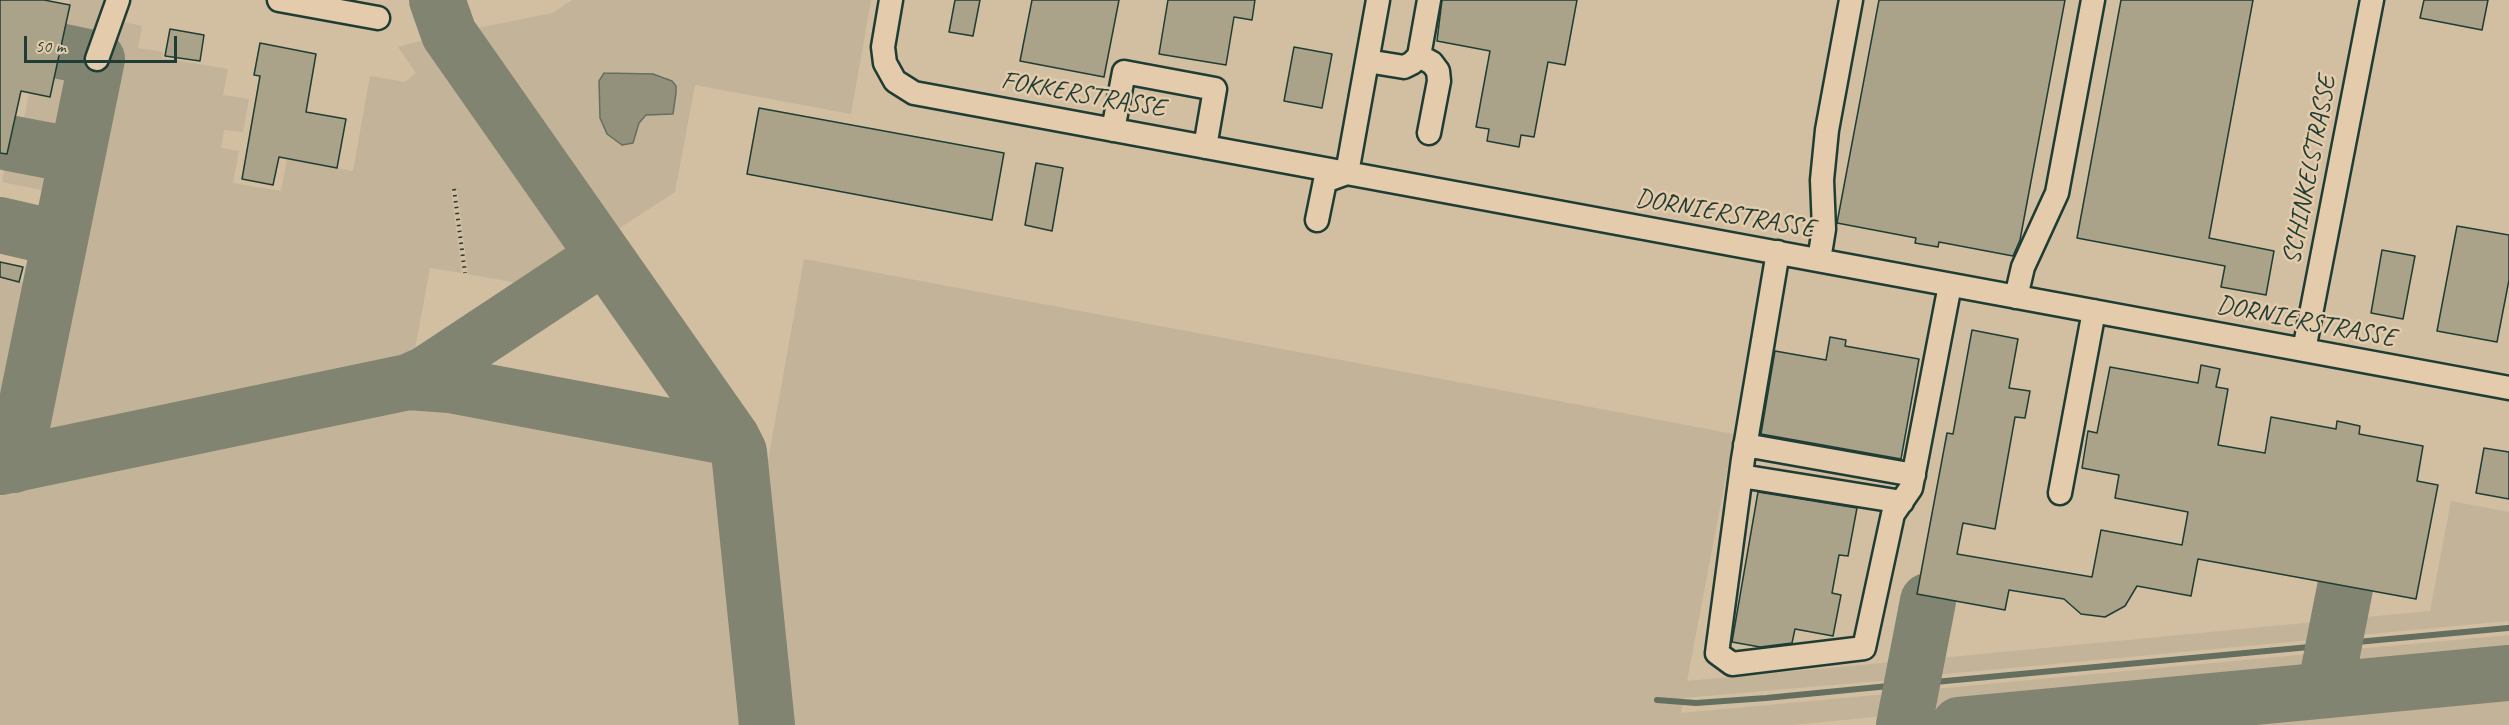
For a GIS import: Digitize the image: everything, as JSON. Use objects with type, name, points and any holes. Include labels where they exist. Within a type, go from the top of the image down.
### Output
[{"type":"street","points":[[97,59],[118,0]]},
{"type":"street","points":[[279,0],[378,18]]},
{"type":"street","name":"FOKKERSTRASSE","points":[[891,0],[883,55],[890,75],[908,91],[1347,173]]},
{"type":"street","points":[[1317,220],[1325,180],[1347,173],[1378,0]]},
{"type":"street","points":[[1367,61],[1404,67],[1419,56],[1429,0]]},
{"type":"street","points":[[1819,260],[1824,229],[1822,180],[1827,130],[1851,0]]},
{"type":"street","points":[[2016,297],[2023,267],[2057,193],[2093,0]]},
{"type":"street","name":"SCHINKELSTRASSE","points":[[2304,350],[2372,0]]},
{"type":"street","points":[[1419,56],[1432,63],[1438,71],[1439,81],[1429,133]]},
{"type":"street","points":[[1113,130],[1124,72],[1215,89],[1205,147]]},
{"type":"street","name":"DORNIERSTRASSE","points":[[1347,173],[2509,388]]},
{"type":"street","points":[[1778,252],[1745,445],[1717,653],[1732,664],[1864,648],[1893,514],[1911,489],[1950,285]]},
{"type":"street","points":[[2060,493],[2094,311]]},
{"type":"street","points":[[1745,445],[1914,475]]},
{"type":"street","points":[[1741,476],[1902,502]]},
{"type":"path","points":[[454,189],[465,273]]},
{"type":"shaded area","points":[[0,0],[2509,0],[2509,725],[0,725]]},
{"type":"shaded area","points":[[70,0],[110,0],[93,45],[85,49],[72,46],[62,39]]},
{"type":"shaded area","points":[[572,0],[871,0],[851,114],[695,85],[675,192],[606,237],[463,31],[552,13]],"holes":[[[604,73],[643,73],[666,77],[670,115],[646,115],[637,127],[601,75]]]},
{"type":"shaded area","points":[[119,21],[142,26],[138,48],[163,52],[162,58],[228,69],[223,95],[249,99],[243,132],[224,130],[221,148],[239,151],[233,183],[281,191],[287,159],[353,171],[370,76],[405,82],[416,73],[398,47],[431,38],[436,40],[579,244],[578,256],[533,286],[468,274],[457,190],[451,189],[462,273],[430,268],[412,365],[30,444],[26,440],[106,54]]},
{"type":"shaded area","points":[[58,59],[82,64],[87,71],[74,133],[23,123],[29,93]]},
{"type":"shaded area","points":[[604,73],[653,74],[672,81],[676,86],[673,114],[646,115],[639,123],[633,143],[622,145],[607,134],[600,118],[599,81]]},
{"type":"shaded area","points":[[5,167],[65,179],[59,212],[42,209],[46,191],[2,182]]},
{"type":"shaded area","points":[[33,251],[50,255],[10,448],[0,450],[0,277],[27,283]]},
{"type":"shaded area","points":[[804,259],[1734,434],[1687,681],[1904,661],[1901,679],[1684,698],[1681,713],[1898,693],[1894,715],[1793,725],[790,725],[766,472]]},
{"type":"shaded area","points":[[406,399],[405,404],[718,463],[743,725],[0,725],[0,482]]},
{"type":"shaded area","points":[[2451,501],[2509,512],[2509,631],[2508,621],[2350,636],[2354,618],[2430,611]]},
{"type":"shaded area","points":[[2325,621],[2322,639],[1925,676],[1929,659]]},
{"type":"shaded area","points":[[2509,635],[2509,657],[2341,673],[2345,650]]},
{"type":"shaded area","points":[[2319,653],[2315,676],[1919,713],[1923,690]]},
{"type":"shaded area","points":[[2509,689],[2509,725],[2124,725]]},
{"type":"building","points":[[0,0],[44,0],[70,5],[50,97],[21,91],[7,154],[0,153]]},
{"type":"building","points":[[955,0],[980,0],[973,36],[949,32]]},
{"type":"building","points":[[1032,0],[1119,0],[1104,77],[1020,61]]},
{"type":"building","points":[[1168,0],[1255,0],[1252,20],[1234,17],[1226,65],[1159,54]]},
{"type":"building","points":[[1442,0],[1577,0],[1565,65],[1548,62],[1534,137],[1521,135],[1519,147],[1487,141],[1489,129],[1476,127],[1490,51],[1437,41]]},
{"type":"building","points":[[1879,0],[2065,0],[2020,240],[2013,256],[1939,242],[1938,247],[1915,243],[1916,238],[1837,223]]},
{"type":"building","points":[[2121,0],[2253,0],[2209,238],[2274,251],[2266,295],[2221,287],[2225,266],[2077,238]]},
{"type":"building","points":[[2424,0],[2488,0],[2482,30],[2420,18]]},
{"type":"building","points":[[170,29],[204,35],[200,61],[165,56]]},
{"type":"building","points":[[260,43],[316,54],[306,112],[346,119],[337,168],[279,157],[273,185],[242,179],[260,76],[254,75]]},
{"type":"building","points":[[1294,47],[1332,54],[1322,108],[1284,101]]},
{"type":"building","points":[[759,108],[1004,153],[992,220],[747,174]]},
{"type":"building","points":[[1036,163],[1063,168],[1052,231],[1025,225]]},
{"type":"building","points":[[2457,226],[2509,235],[2509,280],[2497,342],[2437,331]]},
{"type":"building","points":[[2382,250],[2415,256],[2403,319],[2371,313]]},
{"type":"building","points":[[0,262],[23,267],[19,282],[0,277]]},
{"type":"building","points":[[1972,330],[2018,339],[2009,388],[2030,391],[2025,418],[2015,417],[1995,529],[1963,523],[1957,554],[2092,577],[2101,530],[2182,545],[2188,512],[2115,498],[2119,475],[2082,468],[2088,431],[2097,433],[2110,367],[2198,383],[2201,365],[2220,369],[2216,387],[2228,389],[2218,445],[2265,453],[2271,417],[2336,429],[2337,421],[2360,426],[2359,434],[2423,446],[2417,481],[2438,485],[2416,599],[2198,559],[2191,596],[2137,586],[2125,606],[2105,617],[2081,614],[2064,599],[2009,590],[2005,610],[1917,594],[1947,433],[1953,434]]},
{"type":"building","points":[[1830,337],[1846,340],[1845,346],[1919,359],[1901,459],[1761,434],[1775,351],[1826,360]]},
{"type":"building","points":[[2484,448],[2509,452],[2509,499],[2476,493]]},
{"type":"building","points":[[1758,492],[1857,508],[1848,556],[1839,555],[1832,593],[1841,595],[1833,636],[1795,629],[1792,643],[1760,647],[1732,642]]},
{"type":"waterway","points":[[2346,643],[2508,628]]},
{"type":"waterway","points":[[1924,683],[2320,646]]},
{"type":"waterway","points":[[1657,700],[1696,703],[1899,685]]},
{"type":"taxiway","points":[[437,0],[449,34],[732,438],[739,452],[767,725]]},
{"type":"taxiway","points":[[14,465],[97,59],[60,51]]},
{"type":"taxiway","points":[[9,143],[77,156]]},
{"type":"taxiway","points":[[0,225],[60,239]]},
{"type":"taxiway","points":[[408,382],[426,374],[603,257]]},
{"type":"taxiway","points":[[0,467],[408,382],[450,385],[732,438]]},
{"type":"taxiway","points":[[2325,690],[2345,588]]},
{"type":"taxiway","points":[[1904,725],[1928,601]]},
{"type":"taxiway","points":[[1959,725],[2509,673]]}]
